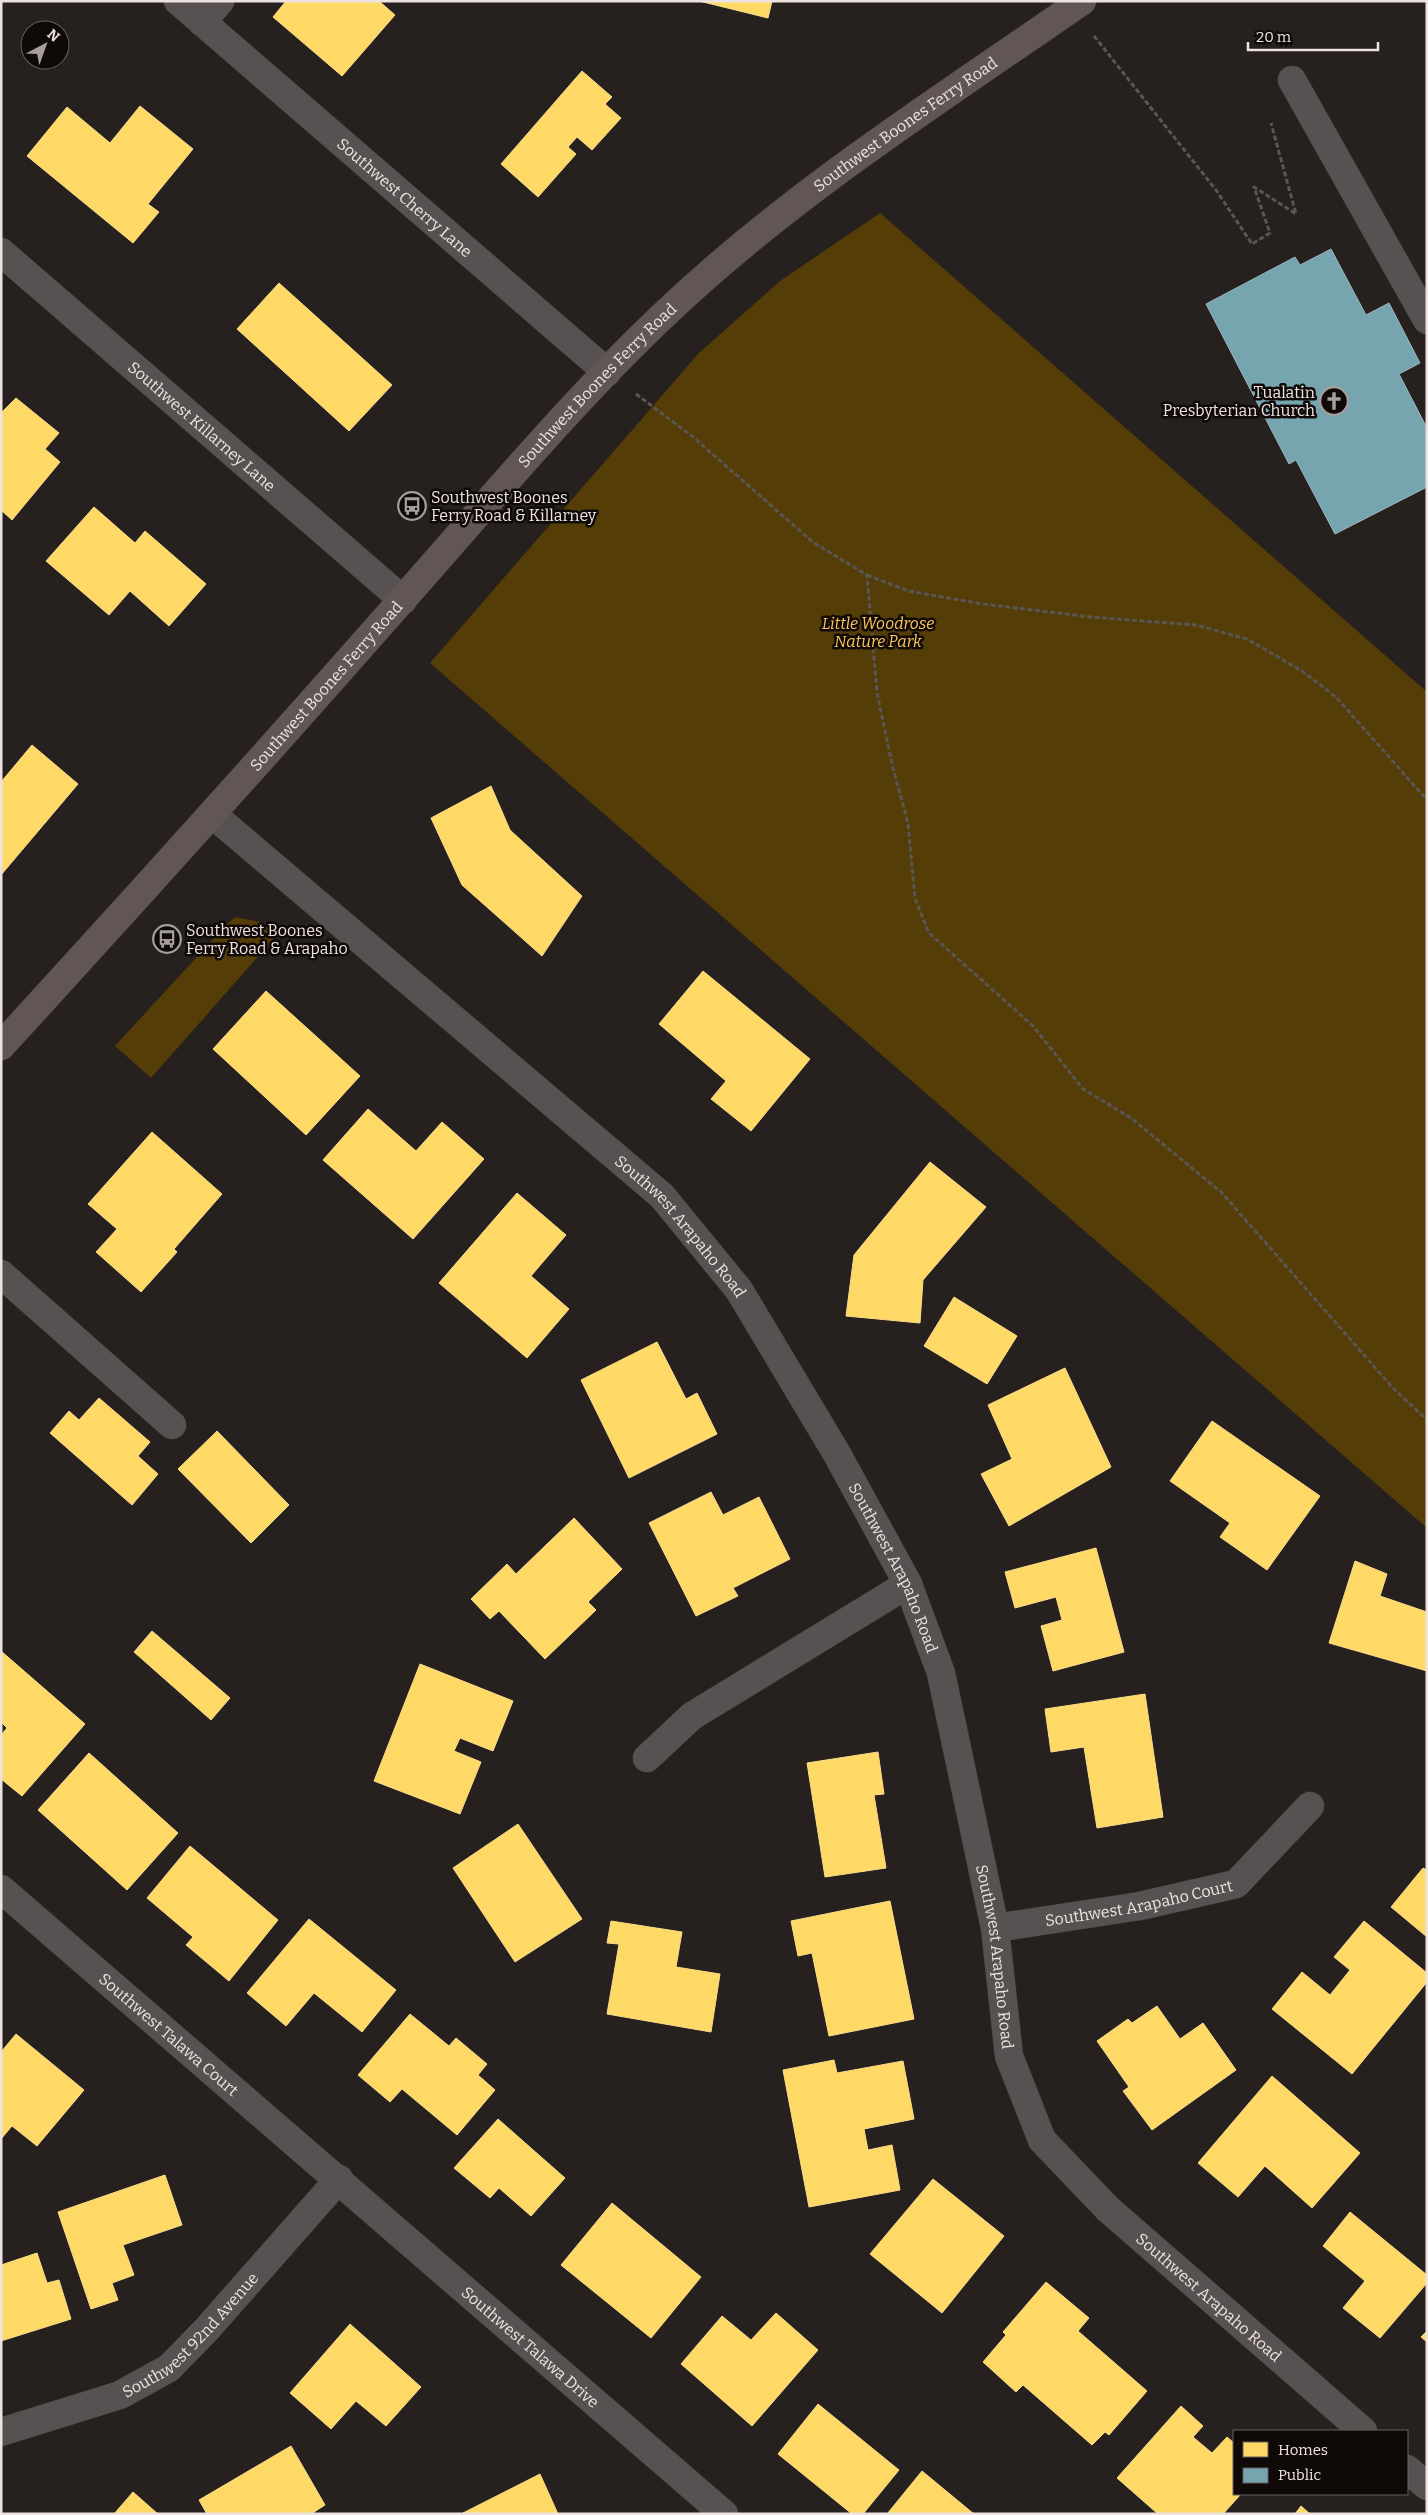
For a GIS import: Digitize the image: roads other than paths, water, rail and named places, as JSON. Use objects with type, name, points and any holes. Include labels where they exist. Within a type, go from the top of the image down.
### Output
[{"type":"main road","name":"Southwest Boones Ferry Road","points":[[1,1046],[212,814],[548,434],[668,311],[733,252],[822,182],[1077,4]]},
{"type":"street","name":"Southwest Cherry Lane","points":[[178,1],[608,372]]},
{"type":"street","points":[[202,22],[220,1]]},
{"type":"street","points":[[1292,80],[1427,320]]},
{"type":"street","name":"Southwest Killarney Lane","points":[[1,252],[403,600]]},
{"type":"street","name":"Southwest Arapaho Road","points":[[212,814],[662,1196],[740,1290],[837,1454],[908,1584],[941,1673],[996,1928],[1010,2056],[1042,2140],[1108,2209],[1363,2430]]},
{"type":"street","points":[[1,1274],[172,1425]]},
{"type":"street","points":[[647,1758],[692,1716],[908,1584]]},
{"type":"street","name":"Southwest Arapaho Court","points":[[996,1928],[1140,1906],[1236,1884],[1310,1806]]},
{"type":"street","name":"Southwest Talawa Court","points":[[1,1889],[339,2179]]},
{"type":"street","name":"Southwest 92nd Avenue","points":[[1,2432],[120,2394],[169,2368],[339,2179]]},
{"type":"street","name":"Southwest Talawa Drive","points":[[339,2179],[724,2514]]},
{"type":"street","points":[[1408,2470],[1427,2486]]},
{"type":"place","name":"Tualatin Presbyterian Church","points":[[1334,401]]},
{"type":"place","name":"Southwest Boones Ferry Road & Killarney","points":[[412,506]]},
{"type":"place","name":"Southwest Boones Ferry Road & Arapaho","points":[[167,939]]},
{"type":"park label","name":"Little Woodrose Nature Park","points":[[878,632]]}]
